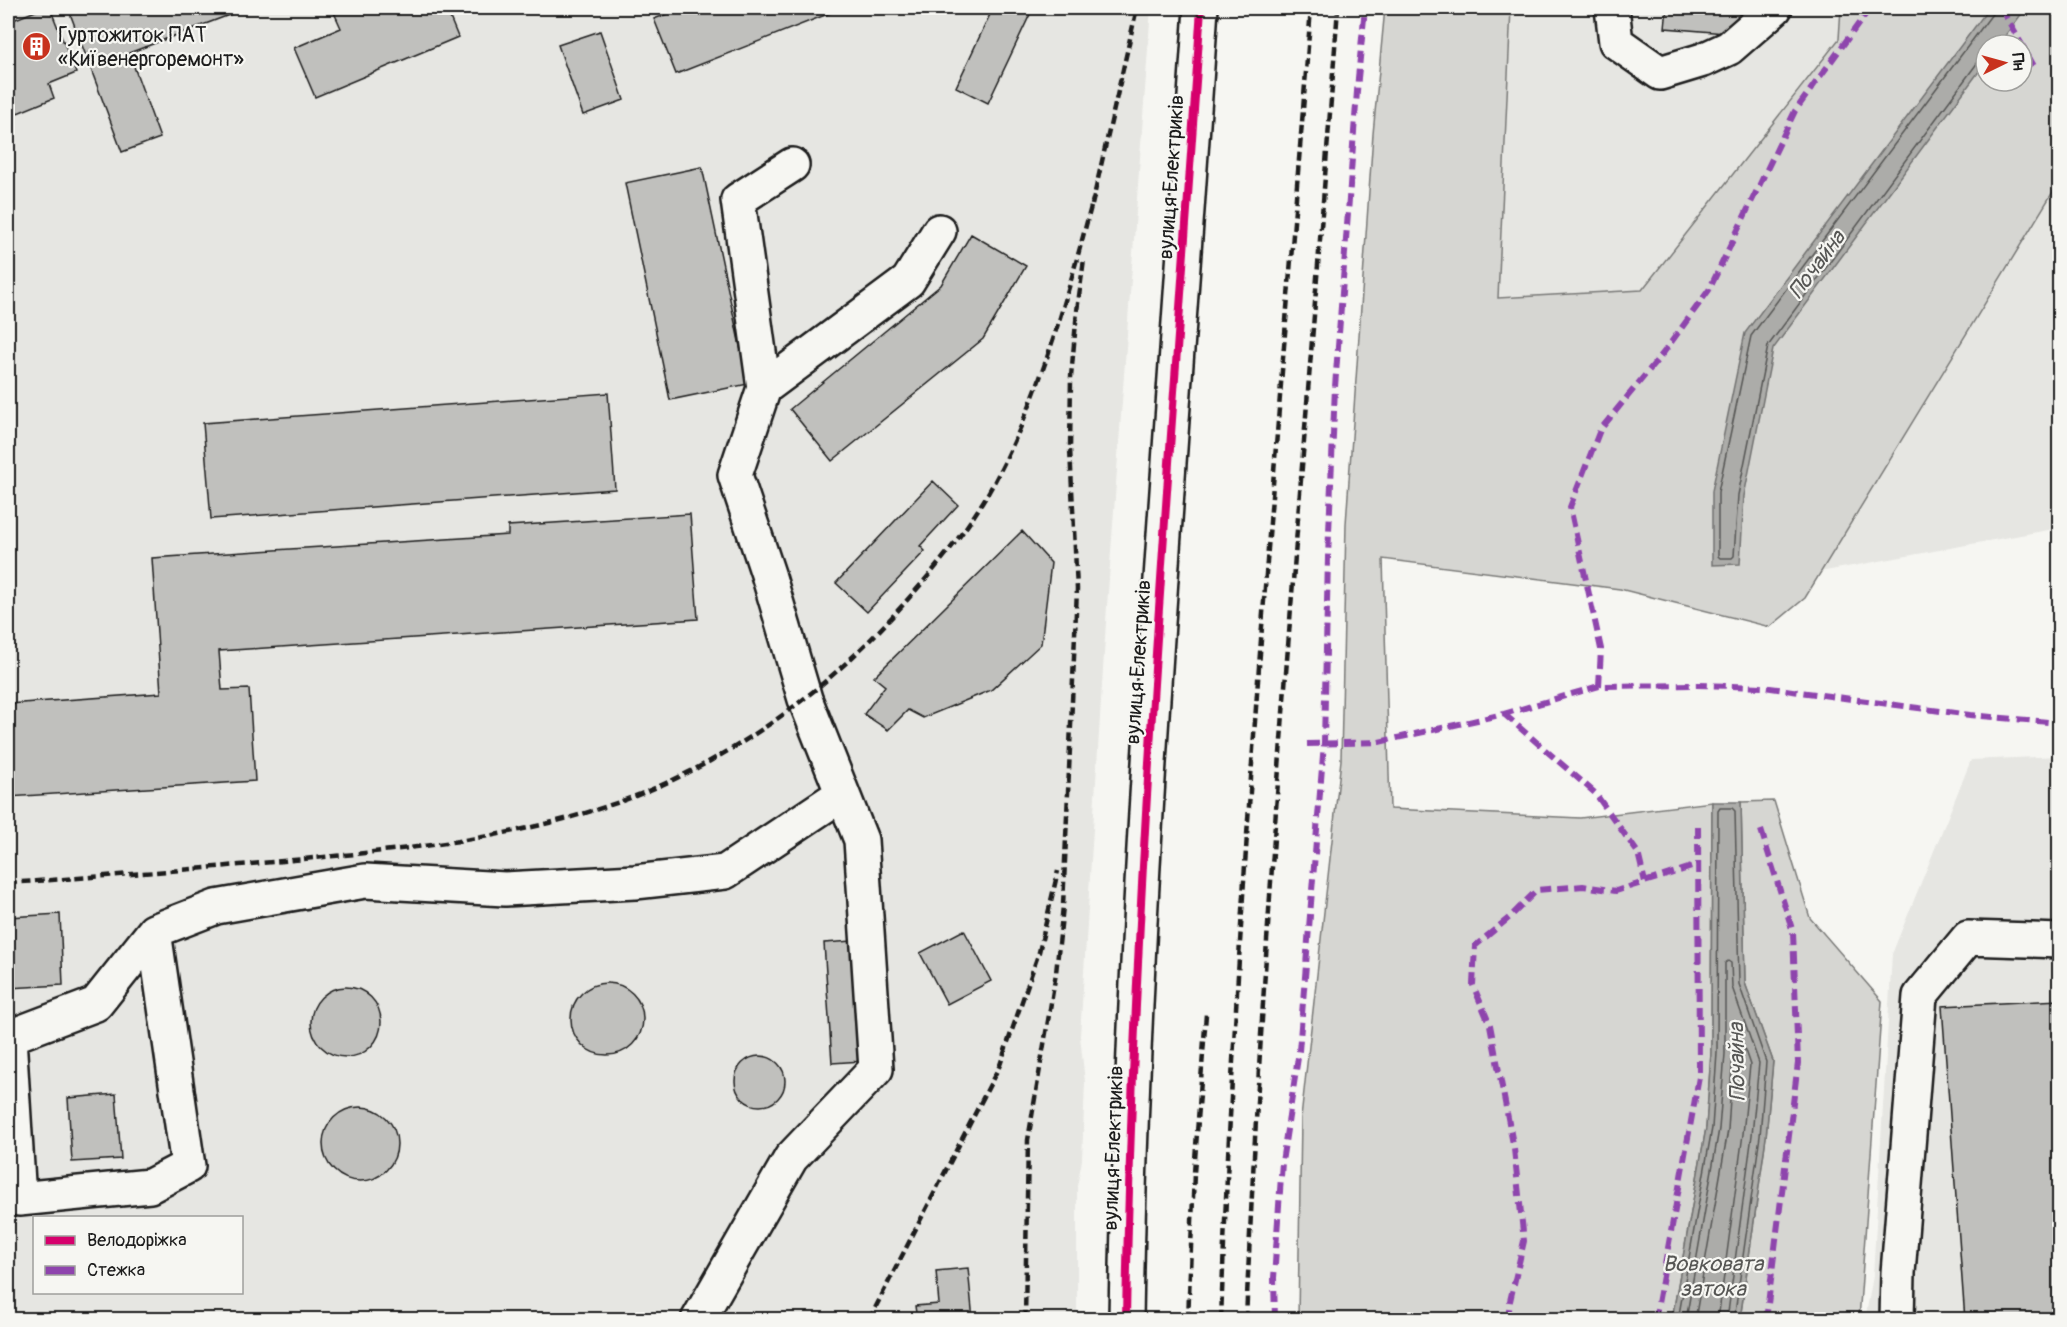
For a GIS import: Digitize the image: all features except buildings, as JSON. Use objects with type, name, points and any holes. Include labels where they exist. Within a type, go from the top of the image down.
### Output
[{"type":"street","name":"вулиця Електриків","points":[[1126,1320],[1142,880],[1201,8]]},
{"type":"street","points":[[1611,8],[1616,42],[1660,73],[1703,60],[1729,48],[1774,8]]},
{"type":"street","points":[[698,1320],[790,1158],[876,1069],[861,840],[805,699],[768,574],[735,475],[764,388],[738,200],[792,165]]},
{"type":"street","points":[[764,388],[908,281],[939,231]]},
{"type":"street","points":[[154,931],[188,1166],[150,1186],[19,1199],[9,1037],[96,1004],[154,931],[216,907],[365,881],[505,890],[635,882],[725,872],[842,794]]},
{"type":"street","points":[[1897,1320],[1898,1273],[1920,996],[1968,938],[2060,941]]},
{"type":"shaded area","points":[[8,8],[1151,8],[1107,606],[1080,1036],[1085,1082],[1082,1160],[1077,1186],[1077,1319],[8,1319]]},
{"type":"shaded area","points":[[1385,8],[1511,8],[1498,298],[1642,290],[1839,39],[1841,8],[2059,8],[2059,182],[1805,598],[1770,627],[1620,589],[1383,559],[1390,809],[1580,818],[1712,802],[1711,1053],[1706,1128],[1672,1319],[1298,1320],[1301,1118],[1341,760],[1346,524],[1373,134]]},
{"type":"shaded area","points":[[1511,8],[1841,8],[1839,39],[1642,290],[1497,298]]},
{"type":"shaded area","points":[[2059,165],[2059,528],[1809,574]]},
{"type":"shaded area","points":[[2059,756],[2059,1319],[1865,1320],[1873,1276],[1892,954],[1971,760]]},
{"type":"shaded area","points":[[1774,801],[1810,918],[1882,1001],[1859,1319],[1740,1320],[1766,1137],[1773,1061],[1745,983],[1741,802]]},
{"type":"water","name":"Почайна","points":[[1989,8],[2026,8],[2007,33],[1974,33],[1974,78],[1773,349],[1744,496],[1740,564],[1712,565],[1712,491],[1745,333]]},
{"type":"water","name":"Вовковата затока","points":[[1712,802],[1741,802],[1745,983],[1773,1061],[1766,1137],[1740,1319],[1672,1319],[1706,1128],[1711,1053]]},
{"type":"railway","points":[[1092,205],[1137,8]]},
{"type":"railway","points":[[1221,1320],[1237,991],[1248,827],[1311,8]]},
{"type":"railway","points":[[1246,1320],[1275,827],[1338,8]]},
{"type":"railway","points":[[8,883],[349,855],[491,836],[561,820],[637,795],[718,757],[756,734],[827,680],[860,650],[921,585],[976,514],[1014,442],[1041,374],[1064,305],[1093,199]]},
{"type":"railway","points":[[1025,1320],[1028,1140],[1056,973],[1063,906],[1077,589],[1070,449],[1071,377],[1084,259]]},
{"type":"railway","points":[[869,1320],[1000,1065],[1039,952],[1058,871]]},
{"type":"railway","points":[[1188,1320],[1194,1173],[1206,1014]]},
{"type":"marked path","points":[[1275,1320],[1274,1278],[1282,1162],[1299,1051],[1324,743],[1335,387],[1365,8]]},
{"type":"marked path","points":[[1599,686],[1601,649],[1570,507],[1600,430],[1664,352],[1709,290],[1795,111],[1870,8]]},
{"type":"marked path","points":[[2001,8],[2015,33]]},
{"type":"marked path","points":[[1307,744],[1379,742],[1504,714],[1599,686],[1763,687],[1970,715],[2060,723]]},
{"type":"marked path","points":[[1504,714],[1595,793],[1638,853],[1645,882]]},
{"type":"marked path","points":[[1655,1320],[1699,1077],[1698,821]]},
{"type":"marked path","points":[[1761,830],[1793,932],[1798,1063],[1766,1320]]},
{"type":"marked path","points":[[1508,1320],[1510,1301],[1524,1241],[1514,1149],[1490,1025],[1473,985],[1475,946],[1510,917],[1537,890],[1583,886],[1616,891],[1698,865]]},
{"type":"cycle path","points":[[1126,1320],[1130,1156],[1145,827],[1201,8]]},
{"type":"place","name":"Гуртожиток ПАТ «Київенергоремонт»","points":[[37,47]]}]
